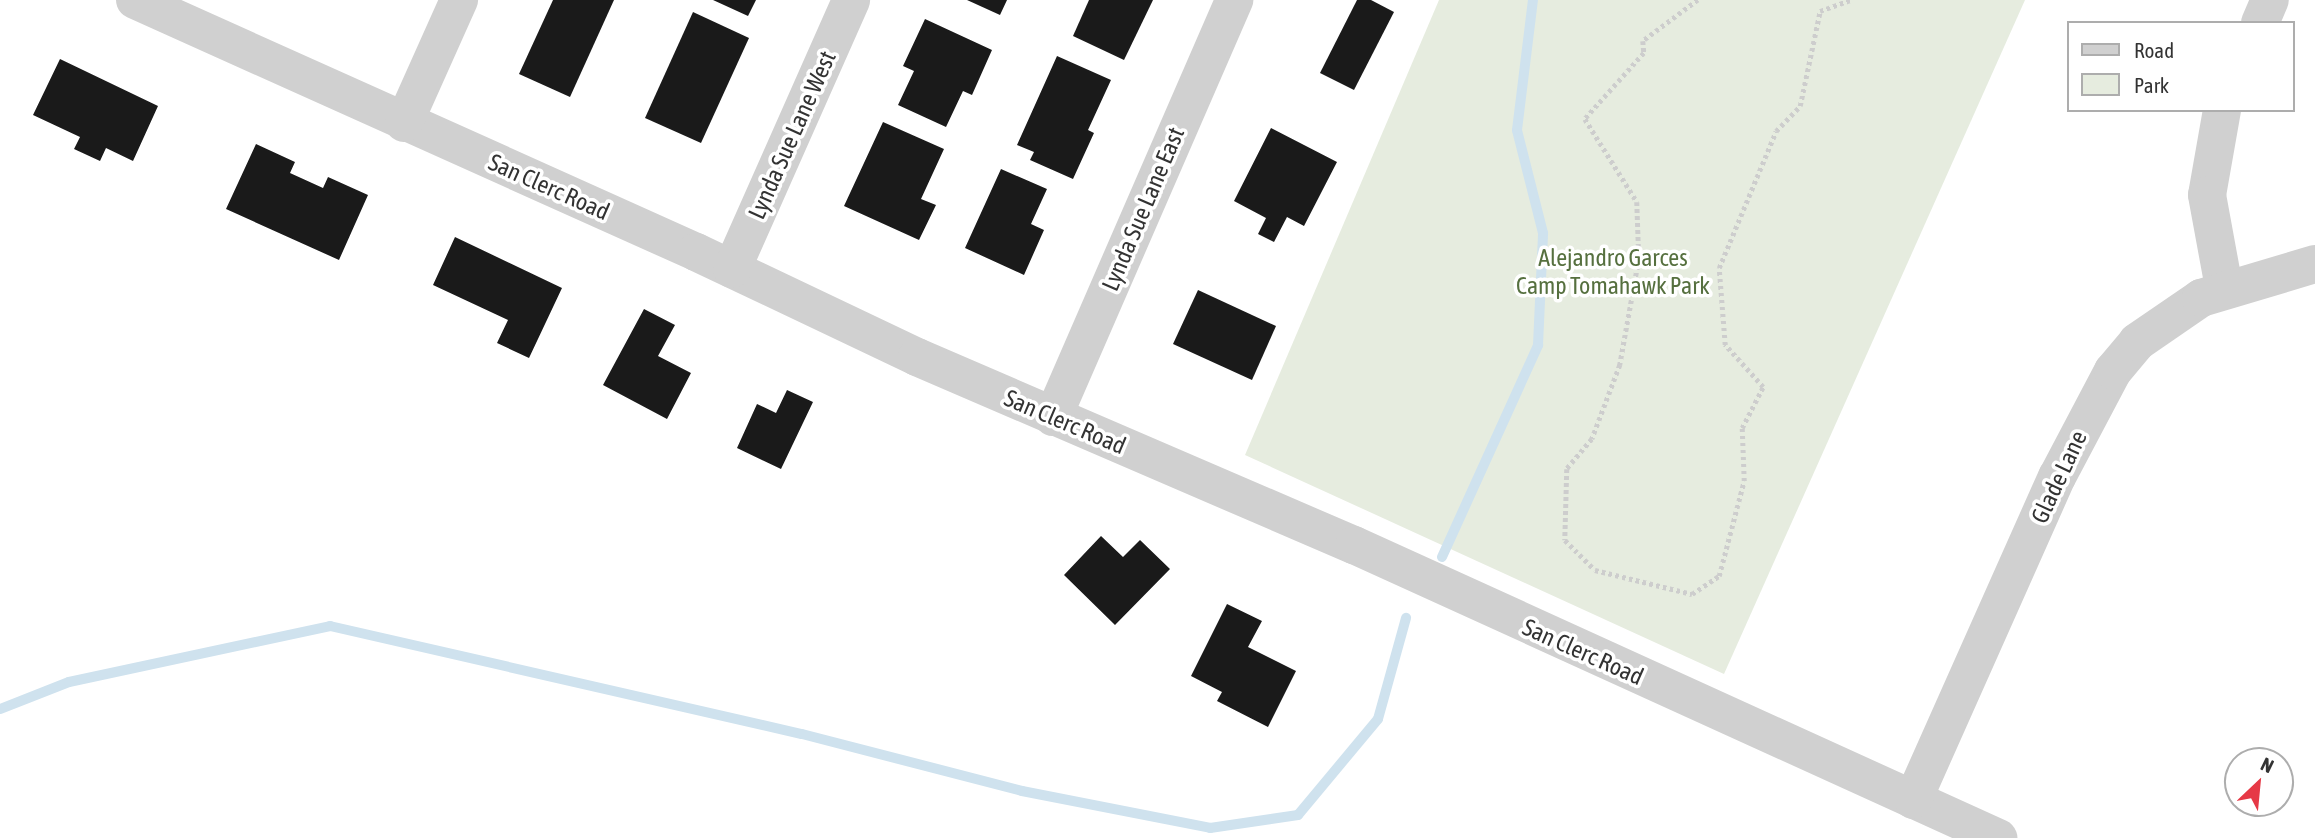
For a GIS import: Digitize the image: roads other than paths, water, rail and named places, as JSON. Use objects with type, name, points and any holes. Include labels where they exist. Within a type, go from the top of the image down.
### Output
[{"type":"street","name":"San Clerc Road","points":[[135,0],[1053,417],[1354,545],[1998,838]]},
{"type":"street","points":[[404,124],[459,0]]},
{"type":"street","name":"Lynda Sue Lane West","points":[[732,269],[851,0]]},
{"type":"street","name":"Lynda Sue Lane East","points":[[1053,417],[1234,0]]},
{"type":"street","points":[[2261,21],[2270,0]]},
{"type":"street","points":[[2221,112],[2207,195],[2224,288]]},
{"type":"street","name":"Glade Lane","points":[[1913,800],[2099,393],[2137,342],[2177,310],[2224,288],[2315,264]]},
{"type":"waterway","points":[[1442,557],[1538,345],[1543,233],[1517,130],[1533,0]]},
{"type":"waterway","points":[[0,709],[69,682],[330,626],[802,734],[1022,791],[1210,828],[1298,815],[1378,719],[1406,618]]},
{"type":"park label","name":"Alejandro Garces Camp Tomahawk Park","points":[[1613,272]]}]
